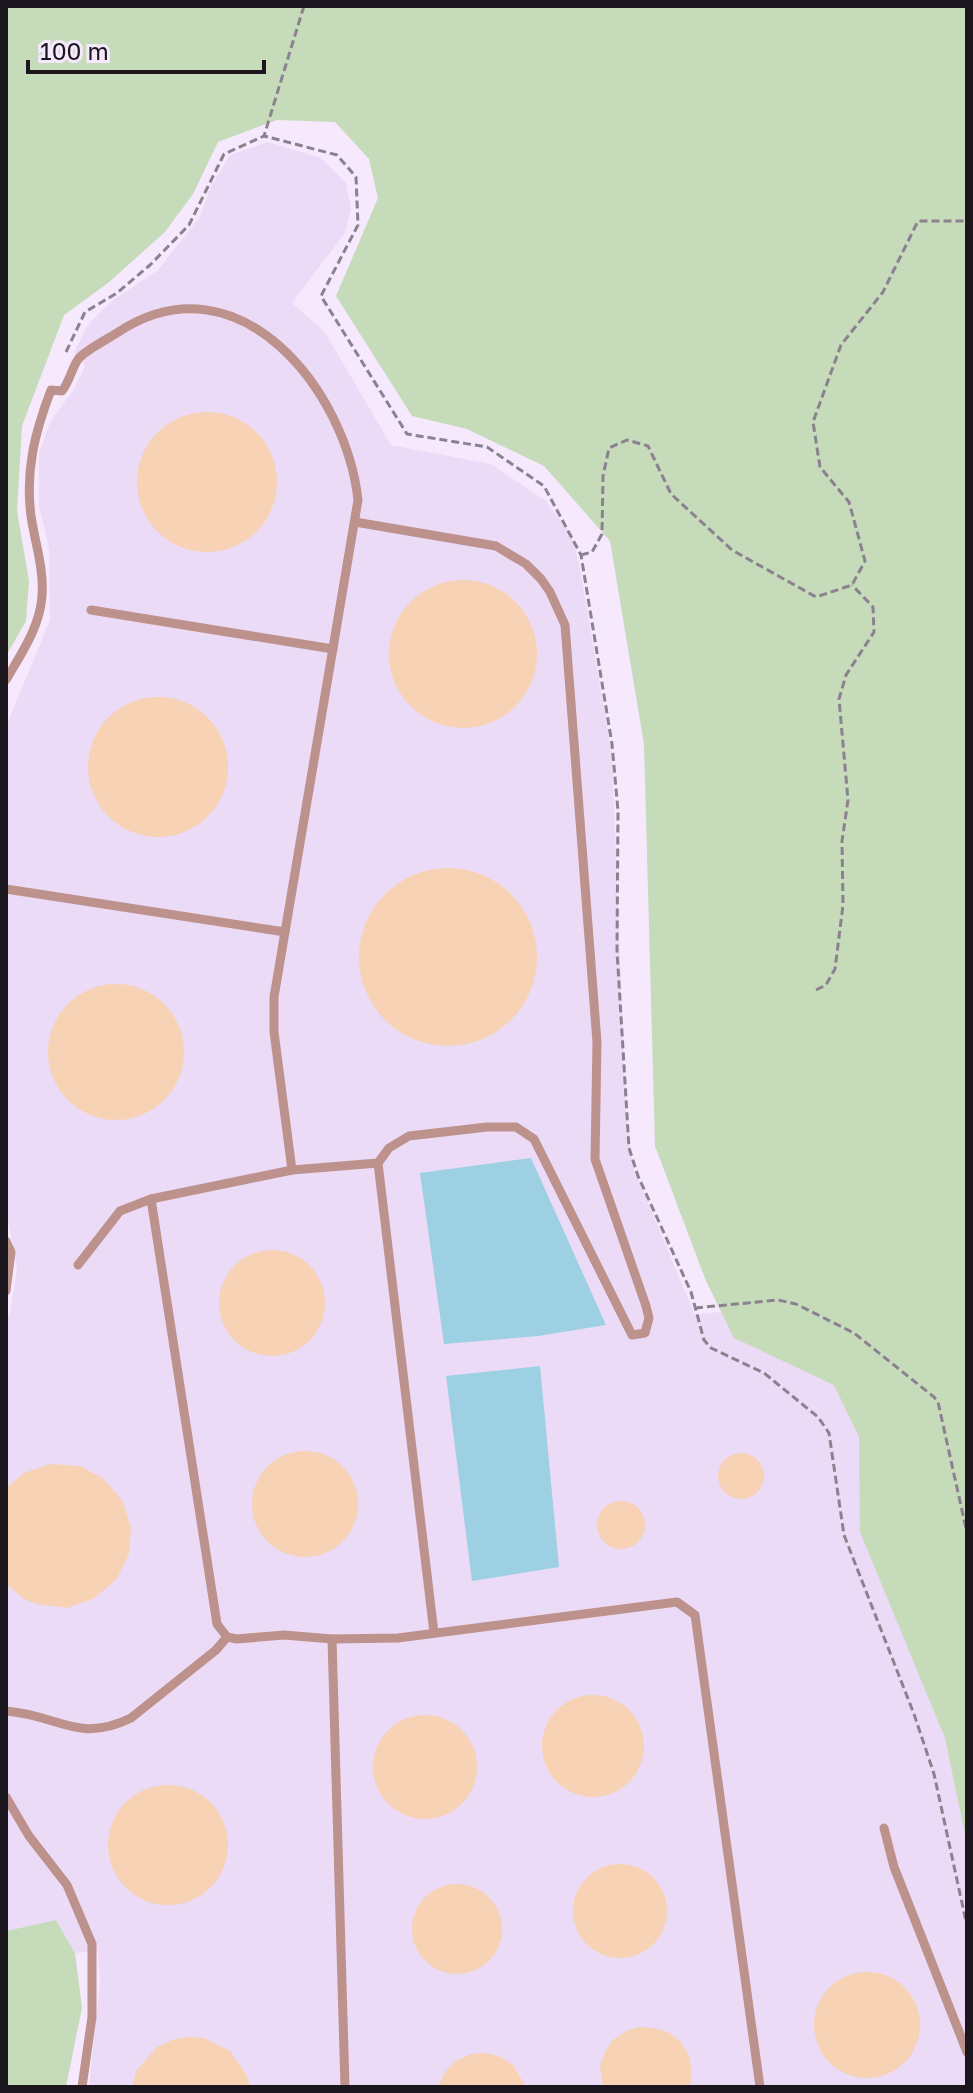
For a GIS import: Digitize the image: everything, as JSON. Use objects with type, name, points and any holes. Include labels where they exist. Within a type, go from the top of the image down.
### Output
[{"type":"lane","points":[[6,680],[37,620],[42,597],[40,559],[30,506],[29,471],[35,433],[51,390],[62,391],[79,359],[128,326],[151,315],[172,310],[232,316],[250,323],[286,350],[312,382],[340,437],[356,482],[358,500],[273,1014],[292,1170]]},
{"type":"lane","points":[[355,522],[496,546],[526,564],[541,579],[565,625],[597,1042],[595,1159],[649,1318],[645,1333],[632,1335],[534,1139],[516,1127],[487,1127],[409,1136],[389,1148],[378,1163],[434,1633]]},
{"type":"lane","points":[[91,610],[333,649]]},
{"type":"lane","points":[[6,889],[285,932]]},
{"type":"lane","points":[[78,1265],[120,1211],[151,1199],[292,1170],[378,1163]]},
{"type":"lane","points":[[151,1199],[217,1624],[227,1637],[398,1638],[677,1602],[695,1615],[760,2087]]},
{"type":"lane","points":[[6,1241],[11,1252],[6,1291]]},
{"type":"lane","points":[[6,1711],[42,1716],[83,1730],[101,1730],[117,1725],[131,1718],[216,1650],[227,1637]]},
{"type":"lane","points":[[332,1639],[345,2087]]},
{"type":"lane","points":[[6,1797],[29,1836],[67,1885],[92,1944],[92,2017],[82,2087]]},
{"type":"lane","points":[[884,1828],[894,1867],[967,2052]]},
{"type":"path","points":[[264,136],[304,6]]},
{"type":"path","points":[[69,346],[85,312],[117,293],[189,225],[224,154],[264,136],[337,155],[356,177],[358,225],[321,296],[407,434],[487,447],[544,486],[581,555],[612,744],[618,811],[617,951],[629,1148],[644,1190],[681,1266],[700,1331],[711,1348],[764,1373],[818,1417],[829,1433],[844,1535],[914,1714],[934,1774],[967,1926]]},
{"type":"path","points":[[581,555],[592,552],[602,534],[603,476],[609,448],[627,440],[648,446],[671,494],[732,550],[816,597],[852,585],[865,561],[849,502],[820,467],[813,422],[841,345],[883,292],[918,221],[967,221]]},
{"type":"path","points":[[816,990],[826,985],[835,969],[843,905],[842,841],[848,800],[839,699],[846,675],[874,632],[873,607],[852,585]]},
{"type":"path","points":[[695,1308],[778,1300],[796,1304],[854,1333],[934,1397],[938,1402],[967,1533]]},
{"type":"shaded area","points":[[268,142],[321,158],[346,183],[351,209],[345,233],[292,303],[324,331],[391,445],[491,464],[546,501],[572,536],[612,756],[626,1108],[633,1167],[695,1315],[782,1304],[967,1553],[967,2087],[89,2087],[100,1983],[98,1951],[75,1953],[56,1920],[6,1931],[6,1320],[10,1313],[17,1269],[6,1210],[6,726],[50,620],[49,549],[39,505],[39,453],[50,422],[74,389],[85,366],[74,352],[89,323],[114,299],[157,271],[199,218],[211,187],[230,155]]},
{"type":"green space","points":[[6,6],[967,6],[967,1844],[945,1738],[860,1532],[859,1437],[834,1385],[734,1338],[706,1281],[655,1146],[644,744],[610,541],[544,466],[467,429],[412,416],[336,296],[378,198],[369,159],[335,122],[277,120],[218,142],[193,194],[165,232],[108,283],[64,315],[22,426],[17,511],[29,581],[26,621],[6,656]]},
{"type":"green space","points":[[56,1920],[75,1953],[82,2008],[66,2087],[6,2087],[6,1931]]},
{"type":"water","points":[[531,1158],[606,1325],[538,1336],[444,1344],[420,1173]]},
{"type":"water","points":[[540,1366],[559,1567],[472,1581],[446,1376]]},
{"type":"building","points":[[207,412],[234,417],[257,432],[272,455],[277,482],[272,509],[257,532],[234,547],[207,552],[180,547],[157,532],[142,509],[137,482],[142,455],[157,432],[180,417]]},
{"type":"building","points":[[463,580],[491,585],[516,601],[532,626],[537,654],[532,682],[516,707],[491,723],[463,728],[435,723],[410,707],[394,682],[389,654],[394,626],[410,601],[435,585]]},
{"type":"building","points":[[158,697],[185,702],[208,717],[223,740],[228,767],[223,794],[208,817],[185,832],[158,837],[131,832],[108,817],[93,794],[88,767],[93,740],[108,717],[131,702]]},
{"type":"building","points":[[448,868],[482,875],[511,894],[530,923],[537,957],[530,991],[511,1020],[482,1039],[448,1046],[414,1039],[385,1020],[366,991],[359,957],[366,923],[385,894],[414,875]]},
{"type":"building","points":[[116,984],[142,989],[164,1004],[179,1026],[184,1052],[179,1078],[164,1100],[142,1115],[116,1120],[90,1115],[68,1100],[53,1078],[48,1052],[53,1026],[68,1004],[90,989]]},
{"type":"building","points":[[272,1250],[292,1254],[310,1265],[321,1283],[325,1303],[321,1323],[310,1341],[292,1352],[272,1356],[252,1352],[234,1341],[223,1323],[219,1303],[223,1283],[234,1265],[252,1254]]},
{"type":"building","points":[[305,1451],[325,1455],[342,1467],[354,1484],[358,1504],[354,1524],[342,1541],[325,1553],[305,1557],[285,1553],[268,1541],[256,1524],[252,1504],[256,1484],[268,1467],[285,1455]]},
{"type":"building","points":[[741,1453],[757,1460],[764,1476],[757,1492],[741,1499],[725,1492],[718,1476],[725,1460]]},
{"type":"building","points":[[50,1464],[80,1466],[104,1479],[123,1502],[131,1528],[129,1554],[116,1580],[93,1599],[67,1608],[24,1599],[6,1584],[6,1488],[24,1473]]},
{"type":"building","points":[[621,1501],[638,1508],[645,1525],[638,1542],[621,1549],[604,1542],[597,1525],[604,1508]]},
{"type":"building","points":[[593,1695],[622,1703],[636,1717],[644,1746],[636,1775],[622,1789],[593,1797],[564,1789],[550,1775],[542,1746],[550,1717],[564,1703]]},
{"type":"building","points":[[425,1715],[445,1718],[462,1730],[474,1747],[477,1767],[474,1787],[462,1804],[445,1816],[425,1819],[405,1816],[388,1804],[376,1787],[373,1767],[376,1747],[388,1730],[405,1718]]},
{"type":"building","points":[[168,1785],[191,1790],[210,1803],[223,1822],[228,1845],[223,1868],[210,1887],[191,1900],[168,1905],[145,1900],[126,1887],[113,1868],[108,1845],[113,1822],[126,1803],[145,1790]]},
{"type":"building","points":[[620,1864],[638,1868],[653,1878],[663,1893],[667,1911],[663,1929],[653,1944],[638,1954],[620,1958],[602,1954],[587,1944],[577,1929],[573,1911],[577,1893],[587,1878],[602,1868]]},
{"type":"building","points":[[457,1884],[474,1888],[489,1897],[498,1912],[502,1929],[498,1946],[489,1961],[474,1970],[457,1974],[440,1970],[425,1961],[416,1946],[412,1929],[416,1912],[425,1897],[440,1888]]},
{"type":"building","points":[[867,1972],[887,1976],[904,1988],[916,2005],[920,2025],[916,2045],[904,2062],[887,2074],[867,2078],[847,2074],[830,2062],[818,2045],[814,2025],[818,2005],[830,1988],[847,1976]]},
{"type":"building","points":[[640,2027],[668,2032],[681,2042],[689,2056],[692,2071],[690,2087],[603,2087],[600,2066],[605,2052],[613,2040],[626,2031]]},
{"type":"building","points":[[188,2037],[204,2038],[230,2051],[246,2074],[250,2087],[132,2087],[136,2071],[157,2047]]},
{"type":"building","points":[[486,2053],[501,2057],[513,2065],[526,2087],[438,2087],[445,2072],[456,2061],[471,2054]]}]
